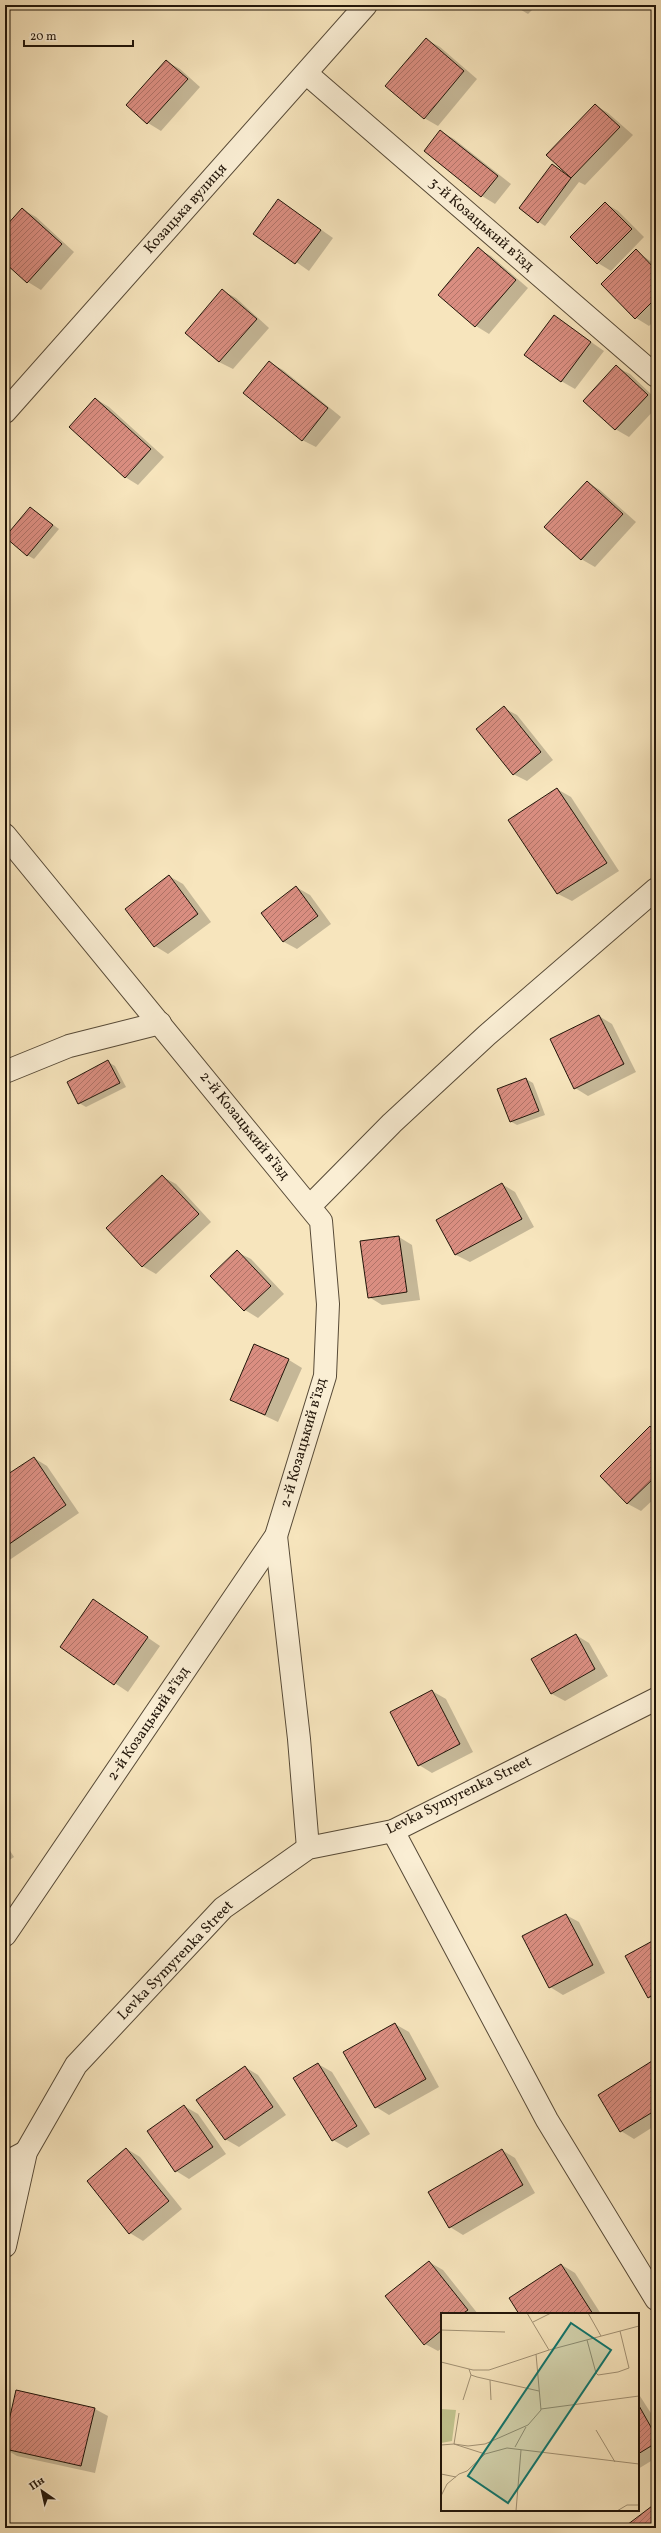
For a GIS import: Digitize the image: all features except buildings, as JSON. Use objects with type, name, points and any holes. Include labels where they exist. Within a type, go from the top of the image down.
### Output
[{"type":"street","name":"Козацька вулиця","points":[[5,412],[307,74],[366,5]]},
{"type":"street","name":"3-й Козацький в’їзд","points":[[307,74],[656,376]]},
{"type":"street","name":"2-й Козацький в’їзд","points":[[5,835],[321,1221],[328,1304],[325,1376],[276,1536],[5,1936]]},
{"type":"street","points":[[310,1206],[392,1123],[487,1035],[656,889]]},
{"type":"street","points":[[5,1072],[69,1046],[160,1023]]},
{"type":"street","points":[[276,1536],[300,1739],[308,1848]]},
{"type":"street","name":"Levka Symyrenka Street","points":[[5,2246],[26,2152],[76,2065],[223,1908],[308,1848],[393,1831],[656,1698]]},
{"type":"street","points":[[393,1831],[547,2120],[656,2299]]},
{"type":"street","points":[[5,2163],[26,2152]]}]
